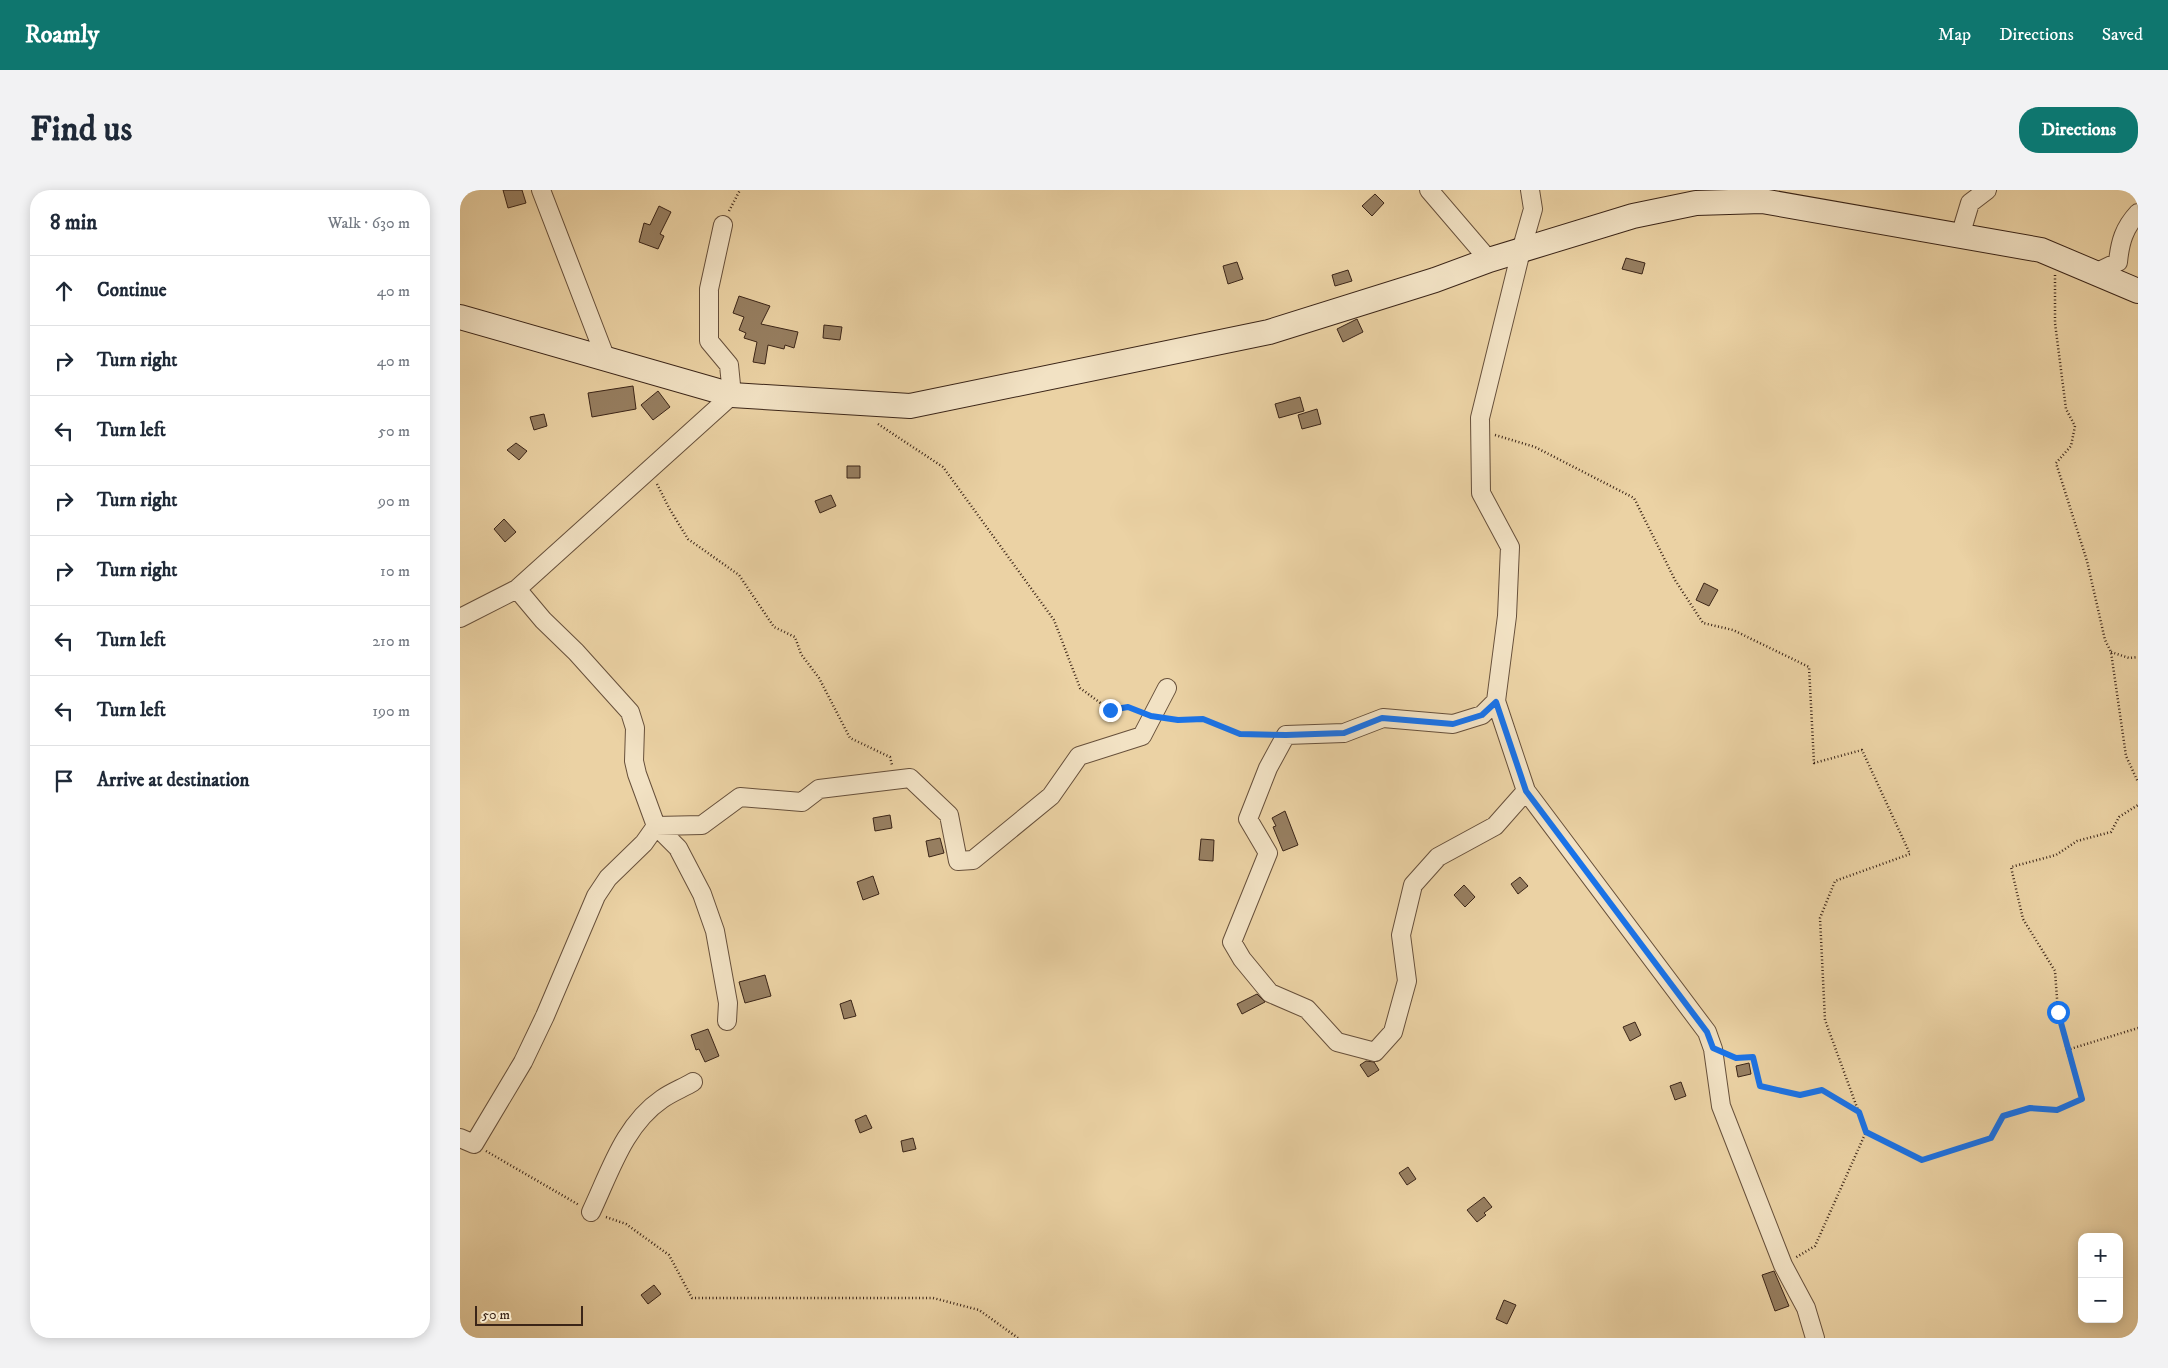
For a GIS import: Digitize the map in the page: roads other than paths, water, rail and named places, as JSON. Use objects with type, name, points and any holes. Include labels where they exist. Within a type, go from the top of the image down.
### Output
[{"type":"street","points":[[541,190],[606,359]]},
{"type":"street","points":[[1429,190],[1489,260]]},
{"type":"street","points":[[1530,190],[1533,209],[1482,409],[1479,431],[1481,493],[1510,547],[1507,616],[1496,702],[1526,791],[1707,1032],[1713,1048],[1721,1106],[1783,1265],[1806,1308],[1815,1338]]},
{"type":"street","points":[[1960,236],[1970,203],[1987,190]]},
{"type":"street","points":[[460,317],[732,395],[910,406],[1269,332],[1434,280],[1489,260],[1633,216],[1696,203],[1762,201],[2041,250],[2138,292]]},
{"type":"street","points":[[2095,273],[2118,262],[2120,242],[2129,223],[2138,213]]},
{"type":"street","points":[[723,225],[709,289],[709,342],[729,365],[732,395]]},
{"type":"street","points":[[460,618],[517,588],[732,395]]},
{"type":"street","points":[[517,588],[543,620],[576,652],[630,712],[635,728],[634,761],[656,826],[678,848],[702,894],[716,931],[728,1003],[727,1021]]},
{"type":"street","points":[[656,826],[702,825],[740,797],[802,802],[819,790],[910,778],[949,815],[958,861],[973,860],[1050,796],[1079,756],[1142,736],[1167,688]]},
{"type":"street","points":[[1496,702],[1482,715],[1453,724],[1382,718],[1344,733],[1286,735],[1268,768],[1248,819],[1268,853],[1232,942],[1242,959],[1270,994],[1307,1009],[1337,1042],[1375,1052],[1393,1032],[1407,981],[1401,935],[1413,885],[1438,857],[1495,826],[1526,791]]},
{"type":"street","points":[[467,1141],[523,1062],[545,1016],[596,896],[608,878],[644,844],[656,826]]},
{"type":"street","points":[[591,1212],[613,1159],[640,1118],[662,1099],[693,1082]]}]
